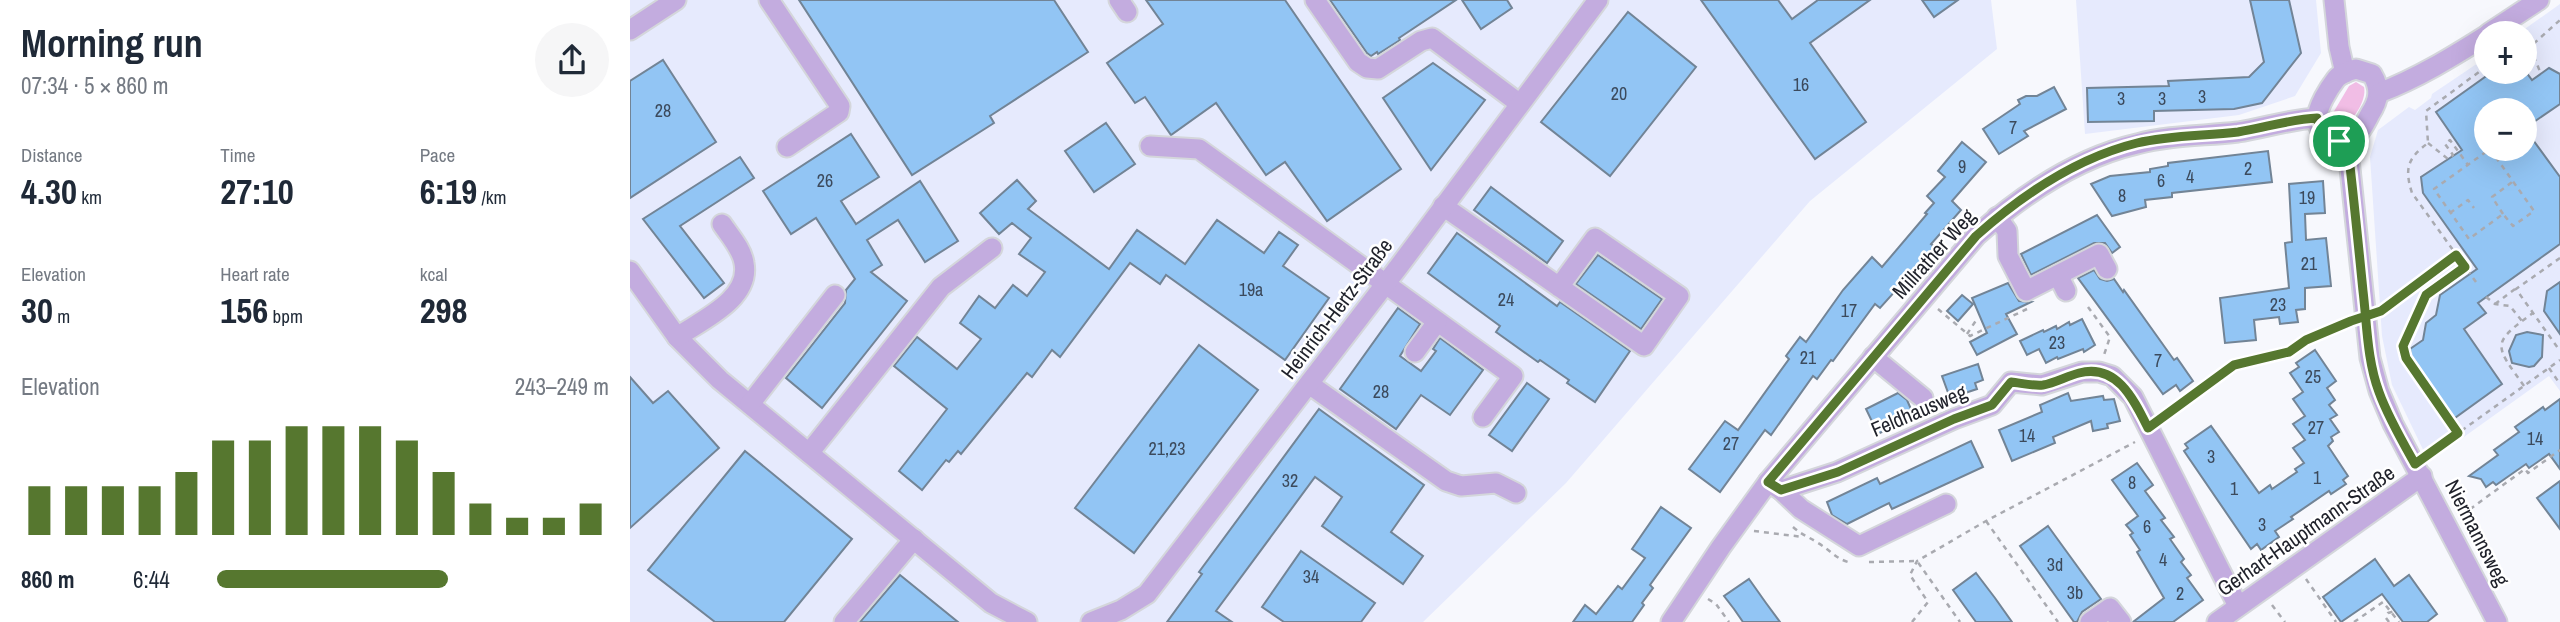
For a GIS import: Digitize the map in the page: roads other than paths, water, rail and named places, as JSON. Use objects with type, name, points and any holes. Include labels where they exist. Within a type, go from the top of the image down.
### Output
[{"type":"street","points":[[630,30],[676,0]]},
{"type":"street","points":[[769,0],[840,106],[839,112],[787,147]]},
{"type":"street","points":[[1315,0],[1358,62],[1367,68],[1378,69],[1420,41],[1432,38],[1520,104]]},
{"type":"street","name":"Heinrich-Hertz-Straße","points":[[1091,622],[1121,610],[1147,594],[1598,0]]},
{"type":"street","points":[[2334,0],[2345,73]]},
{"type":"street","points":[[2508,21],[2539,0]]},
{"type":"street","points":[[2379,93],[2404,84],[2474,43]]},
{"type":"street","points":[[2356,69],[2372,74],[2379,93],[2377,103],[2359,132],[2347,140],[2329,138],[2319,126],[2319,108],[2337,79],[2345,73],[2356,69]]},
{"type":"street","name":"Millrather Weg","points":[[1671,622],[1734,529],[1774,486],[1873,357],[1976,236],[1997,217],[2039,187],[2068,171],[2099,156],[2137,144],[2176,137],[2239,132],[2317,118]]},
{"type":"street","name":"Niermannsweg","points":[[2347,140],[2371,287],[2366,315],[2370,358],[2379,391],[2497,622]]},
{"type":"street","points":[[1150,146],[1199,149],[1513,376],[1483,417]]},
{"type":"street","points":[[1443,206],[1559,287],[1644,346],[1679,296],[1595,238],[1559,287]]},
{"type":"street","points":[[1997,217],[2007,231],[2008,256],[2026,291],[2062,283],[2099,254],[2107,269]]},
{"type":"street","points":[[677,337],[734,296],[742,285],[744,262],[722,224]]},
{"type":"street","points":[[809,453],[941,287],[992,248]]},
{"type":"street","points":[[630,271],[677,337],[720,380],[991,603],[1027,622]]},
{"type":"street","points":[[750,404],[835,295]]},
{"type":"street","points":[[1415,352],[1437,321]]},
{"type":"street","points":[[1873,357],[1923,398]]},
{"type":"street","name":"Feldhausweg","points":[[1774,486],[1838,472],[1954,419],[1992,405],[2011,382],[2042,385],[2082,372],[2099,372],[2112,376],[2133,397],[2238,606]]},
{"type":"street","points":[[1308,384],[1446,481],[1461,485],[1496,483],[1516,493]]},
{"type":"street","name":"Gerhart-Hauptmann-Straße","points":[[2217,622],[2418,470]]},
{"type":"street","points":[[1774,486],[1801,509],[1859,546],[1947,504]]},
{"type":"street","points":[[844,622],[914,539]]},
{"type":"street","points":[[2091,622],[2110,608],[2121,622]]}]
